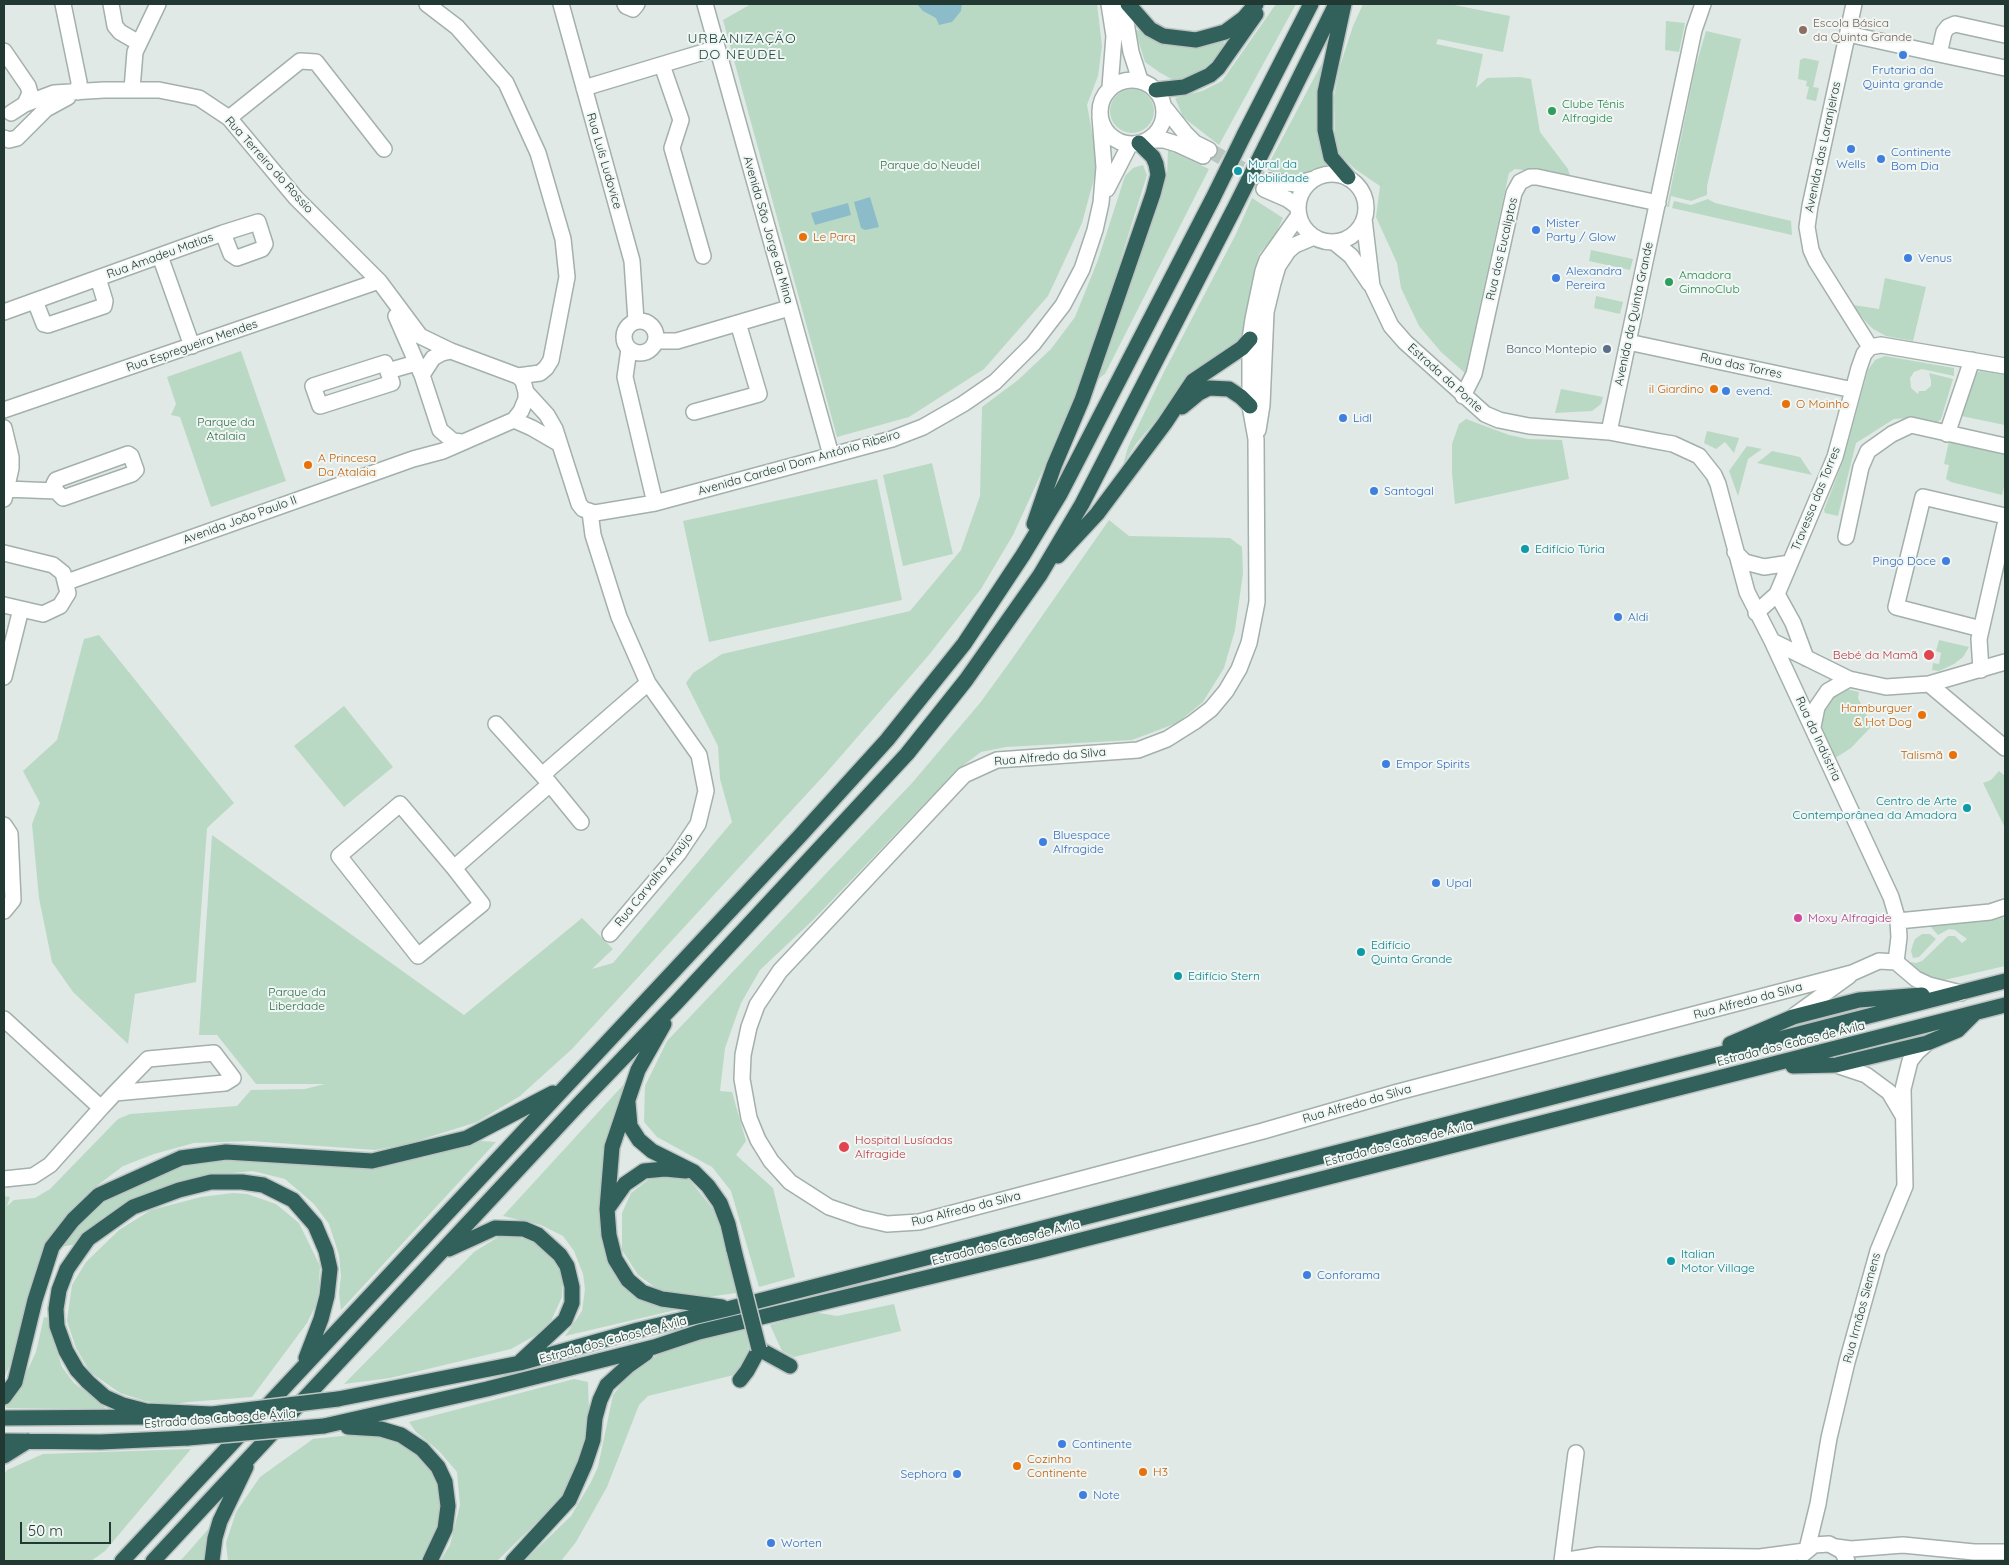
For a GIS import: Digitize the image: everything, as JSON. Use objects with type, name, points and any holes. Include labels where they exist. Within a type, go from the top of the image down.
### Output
[{"type":"highway","points":[[1128,4],[1150,29],[1170,37],[1196,40],[1225,32],[1244,18],[1256,4]]},
{"type":"highway","points":[[1156,90],[1184,88],[1210,75],[1218,68],[1262,4]]},
{"type":"highway","points":[[122,1561],[792,844],[887,740],[964,644],[1023,556],[1060,494],[1213,198],[1310,4]]},
{"type":"highway","points":[[152,1561],[907,754],[966,680],[1040,575],[1082,504],[1234,209],[1336,4]]},
{"type":"highway","points":[[1344,4],[1325,92],[1326,130],[1331,157],[1348,177]]},
{"type":"highway","points":[[1023,556],[1054,466],[1082,400],[1153,194],[1158,175],[1156,164],[1153,157],[1139,142]]},
{"type":"highway","points":[[1040,575],[1098,514],[1165,423],[1193,381],[1242,348],[1250,339]]},
{"type":"highway","points":[[1165,423],[1199,393],[1209,388],[1229,389],[1250,406]]},
{"type":"highway","name":"Estrada dos Cabos de Ávila","points":[[4,1418],[121,1418],[212,1414],[338,1399],[520,1362],[638,1330],[731,1308],[2005,981]]},
{"type":"highway","points":[[1708,1057],[1738,1040],[1793,1017],[1860,1000],[1960,993]]},
{"type":"highway","points":[[676,1003],[638,1070],[612,1147],[607,1210],[609,1234],[615,1259],[628,1280],[642,1292],[662,1299],[731,1308]]},
{"type":"highway","name":"Estrada dos Cabos de Ávila","points":[[4,1440],[100,1442],[188,1438],[324,1426],[487,1390],[654,1347],[699,1332],[1047,1249],[2005,1005]]},
{"type":"highway","points":[[1766,1067],[1836,1065],[1927,1043],[1958,1030],[1976,1012]]},
{"type":"highway","points":[[4,1397],[15,1382],[35,1300],[52,1247],[73,1220],[99,1195],[181,1158],[226,1152],[372,1161],[467,1138],[563,1088]]},
{"type":"highway","points":[[627,1099],[630,1126],[639,1140],[652,1151],[694,1172],[708,1186],[720,1203],[728,1224],[759,1349],[740,1380]]},
{"type":"highway","points":[[607,1210],[625,1184],[644,1171],[665,1169],[694,1172]]},
{"type":"highway","points":[[212,1414],[154,1412],[123,1405],[105,1396],[88,1382],[77,1370],[66,1351],[57,1326],[56,1309],[59,1290],[67,1269],[88,1239],[133,1207],[179,1190],[211,1182],[242,1182],[263,1185],[297,1205],[315,1225],[326,1251],[330,1269],[327,1296],[321,1319],[303,1366]]},
{"type":"highway","points":[[442,1252],[495,1228],[524,1229],[538,1235],[560,1255],[567,1266],[572,1287],[572,1303],[566,1320],[520,1362]]},
{"type":"highway","points":[[513,1561],[569,1500],[593,1440],[597,1409],[607,1385],[629,1365],[654,1347]]},
{"type":"highway","points":[[759,1349],[790,1366]]},
{"type":"highway","points":[[324,1426],[366,1427],[401,1436],[422,1450],[438,1467],[445,1482],[448,1506],[445,1529],[430,1561]]},
{"type":"highway","points":[[4,1456],[28,1441]]},
{"type":"highway","points":[[212,1561],[215,1538],[220,1521],[253,1452]]},
{"type":"street","points":[[15,136],[46,109],[78,92],[79,82],[63,4]]},
{"type":"street","points":[[111,4],[115,26],[120,32],[140,43]]},
{"type":"street","points":[[132,89],[135,52],[158,4]]},
{"type":"street","points":[[427,4],[457,27],[506,83],[538,153],[563,239],[568,277],[551,360],[540,374],[518,376]]},
{"type":"street","name":"Rua Luís Ludovice","points":[[561,4],[632,260],[636,321]]},
{"type":"street","points":[[625,4],[633,8],[637,4]]},
{"type":"street","name":"Avenida São Jorge da Mina","points":[[705,4],[831,455]]},
{"type":"street","points":[[1109,4],[1114,36],[1110,87],[1102,101],[1100,117],[1104,128],[1120,142],[1164,140],[1207,154],[1185,133],[1164,108]]},
{"type":"street","points":[[1122,4],[1131,52],[1140,80]]},
{"type":"street","name":"Avenida da Quinta Grande","points":[[1609,432],[1694,30],[1702,4]]},
{"type":"street","name":"Avenida das Laranjeiras","points":[[1854,4],[1807,227],[1808,238],[1816,261],[1870,347]]},
{"type":"street","points":[[1939,54],[1944,32],[1954,24],[2005,36]]},
{"type":"street","points":[[1848,34],[2005,68]]},
{"type":"street","points":[[584,88],[717,48]]},
{"type":"street","points":[[4,51],[28,86],[30,93],[25,104]]},
{"type":"street","points":[[229,118],[300,61],[316,62],[384,149]]},
{"type":"street","points":[[662,65],[681,120],[672,148],[703,256]]},
{"type":"street","points":[[1110,87],[1130,79],[1140,80],[1149,84],[1162,98],[1164,118],[1161,127],[1139,142]]},
{"type":"street","name":"Rua Terreiro do Rossio","points":[[6,114],[25,104],[54,93],[132,89],[159,90],[199,98],[229,118],[296,198],[379,281],[420,336],[451,351]]},
{"type":"street","points":[[4,154],[15,136],[22,119],[6,114]]},
{"type":"street","name":"Avenida Cardeal Dom António Ribeiro","points":[[590,512],[602,513],[656,503],[892,439],[923,427],[963,404],[995,382],[1033,344],[1062,305],[1082,269],[1095,230],[1101,203],[1104,167],[1100,117]]},
{"type":"street","name":"Avenida Cardeal Dom António Ribeiro","points":[[1101,203],[1114,172],[1139,142]]},
{"type":"street","points":[[1299,211],[1287,198],[1267,185],[1296,184],[1326,174],[1348,177],[1356,183],[1366,200],[1364,219],[1360,228],[1344,240],[1334,242],[1314,237],[1302,224],[1299,211],[1300,196],[1306,186],[1315,178]]},
{"type":"street","name":"Rua dos Eucaliptos","points":[[1463,396],[1474,374],[1514,193],[1520,182],[1530,177],[1537,177],[1658,203]]},
{"type":"street","name":"Rua Alfredo da Silva","points":[[1299,211],[1267,260],[1263,271],[1250,339],[1250,406],[1256,439],[1257,602],[1249,643],[1239,669],[1226,691],[1210,709],[1194,722],[1167,739],[1138,750],[997,760],[964,775],[780,971],[757,1005],[742,1055],[742,1079],[749,1118],[758,1140],[771,1161],[790,1182],[829,1207],[861,1218],[887,1224],[919,1222],[1262,1131],[1398,1092],[1852,973],[1879,961],[1896,962]]},
{"type":"street","name":"Estrada da Ponte","points":[[1364,219],[1372,286]]},
{"type":"street","name":"Rua Amadeu Matias","points":[[4,312],[160,256],[223,234],[258,222],[265,244],[262,249],[237,258],[231,254],[223,234]]},
{"type":"street","name":"Rua Alfredo da Silva","points":[[1256,439],[1262,405],[1266,312],[1276,275],[1288,251],[1295,245],[1314,237]]},
{"type":"street","name":"Estrada da Ponte","points":[[1334,242],[1351,256],[1372,286],[1383,313],[1396,333],[1485,414],[1511,423],[1529,426],[1609,432]]},
{"type":"street","points":[[160,256],[192,346]]},
{"type":"street","name":"Rua Amadeu Matias","points":[[35,301],[44,324],[48,325],[104,306],[105,301],[98,278]]},
{"type":"street","name":"Rua Terreiro do Rossio","points":[[379,281],[419,369]]},
{"type":"street","name":"Rua Espregueira Mendes","points":[[4,410],[379,281]]},
{"type":"street","points":[[656,341],[677,342],[789,308]]},
{"type":"street","name":"Rua Alfredo da Silva","points":[[1250,339],[1266,312]]},
{"type":"street","points":[[636,321],[647,322],[652,325],[657,335],[656,341],[654,346],[645,353],[634,352],[629,349],[624,341],[625,331],[636,321]]},
{"type":"street","points":[[694,412],[759,394],[738,323]]},
{"type":"street","name":"Rua das Torres","points":[[1628,342],[1854,390]]},
{"type":"street","points":[[1870,347],[1881,345],[2005,366]]},
{"type":"street","name":"Travessa das Torres","points":[[1756,613],[1777,594],[1835,457],[1862,360],[1870,347]]},
{"type":"street","points":[[629,349],[625,377],[656,503]]},
{"type":"street","points":[[388,371],[419,369],[433,358],[451,351],[518,376],[523,381],[526,399],[521,411],[514,420],[462,442],[453,441],[440,430],[419,369]]},
{"type":"street","points":[[1947,434],[1972,360]]},
{"type":"street","points":[[385,363],[388,371],[392,383],[320,406],[313,386],[385,363]]},
{"type":"street","points":[[526,392],[547,415],[555,429],[576,499],[583,509],[590,512]]},
{"type":"street","points":[[514,420],[558,443]]},
{"type":"street","points":[[1846,537],[1862,467],[1868,451],[1892,434],[1911,425],[2005,446]]},
{"type":"street","points":[[4,428],[11,457],[5,494],[56,491],[63,498],[132,474],[136,470],[131,456],[128,454],[56,480],[54,484],[56,491]]},
{"type":"street","name":"Avenida João Paulo II","points":[[413,459],[434,442],[440,430]]},
{"type":"street","points":[[1609,432],[1673,444],[1699,456],[1718,484],[1747,592],[1756,613],[1772,641],[1849,680],[1886,687],[1929,684],[2003,665]]},
{"type":"street","name":"Avenida João Paulo II","points":[[67,582],[413,459],[443,451],[462,442]]},
{"type":"street","points":[[1981,629],[1896,607],[1922,497],[2005,516]]},
{"type":"street","name":"Rua Carvalho Araújo","points":[[590,512],[593,535],[619,617],[648,683],[699,755],[706,791],[698,824],[688,839],[656,881],[610,934]]},
{"type":"street","points":[[1981,670],[1979,639],[2005,525]]},
{"type":"street","points":[[1735,552],[1745,562],[1764,567],[1771,568],[1790,563]]},
{"type":"street","points":[[4,553],[54,565],[63,573],[67,582],[68,593],[60,606],[53,611],[43,614],[4,605]]},
{"type":"street","points":[[1777,594],[1793,623],[1806,658]]},
{"type":"street","points":[[4,676],[21,609]]},
{"type":"street","name":"Rua da Indústria","points":[[1772,641],[1891,897],[1898,921],[1899,937],[1896,962]]},
{"type":"street","points":[[1813,727],[1817,707],[1828,691],[1849,680]]},
{"type":"street","points":[[454,868],[547,780],[563,756],[648,683]]},
{"type":"street","points":[[1929,684],[2005,748]]},
{"type":"street","points":[[496,724],[547,780],[581,822]]},
{"type":"street","points":[[400,804],[454,868],[482,904],[418,956],[339,856],[400,804]]},
{"type":"street","points":[[4,825],[10,834],[13,900],[4,911]]},
{"type":"street","points":[[1898,921],[1990,912],[2005,907]]},
{"type":"street","points":[[1896,962],[1916,978],[1929,985],[1960,993]]},
{"type":"street","points":[[1793,1017],[1836,987],[1852,973]]},
{"type":"street","points":[[4,1019],[101,1108]]},
{"type":"street","name":"Rua Irmãos Siemens","points":[[1803,1554],[1818,1504],[1829,1438],[1878,1251],[1905,1186],[1903,1089],[1910,1061],[1927,1043]]},
{"type":"street","points":[[4,1179],[23,1178],[42,1172],[50,1165],[101,1108],[115,1093],[148,1059],[214,1053],[233,1078],[225,1083],[115,1093]]},
{"type":"street","points":[[1836,1065],[1866,1075],[1889,1092],[1903,1115]]},
{"type":"street","points":[[1576,1452],[1562,1561],[1599,1555],[1766,1559],[1803,1554],[1821,1544],[1851,1549],[1903,1545],[1974,1552],[2005,1552]]},
{"type":"street","name":"Rua Irmãos Siemens","points":[[1818,1504],[1822,1530],[1832,1546],[1842,1552],[1847,1561]]},
{"type":"green space","name":"Parque do Neudel","points":[[751,4],[1097,4],[1102,46],[1098,76],[1087,105],[1098,164],[1082,223],[1048,296],[984,369],[909,417],[837,437],[723,20]]},
{"type":"green space","points":[[1276,4],[1296,4],[1219,145],[1183,117],[1175,98],[1202,91],[1222,81]]},
{"type":"green space","points":[[1363,4],[1449,4],[1510,16],[1503,52],[1438,39],[1436,44],[1483,54],[1476,88],[1487,78],[1520,77],[1531,79],[1540,132],[1568,169],[1570,176],[1515,169],[1509,173],[1465,373],[1441,352],[1419,326],[1401,288],[1397,263],[1376,217],[1380,186],[1355,169],[1340,155],[1335,140],[1334,97],[1339,69],[1353,26]]},
{"type":"green space","points":[[1666,21],[1685,23],[1679,52],[1665,50]]},
{"type":"green space","points":[[1135,30],[1143,31],[1155,40],[1178,46],[1200,47],[1223,39],[1225,49],[1201,71],[1181,80],[1173,80],[1145,62]]},
{"type":"green space","points":[[1706,31],[1741,39],[1707,186],[1707,195],[1691,201],[1671,196],[1669,207],[1667,207],[1695,69]]},
{"type":"green space","points":[[1804,58],[1819,61],[1813,87],[1819,88],[1816,101],[1806,99],[1809,87],[1806,86],[1807,81],[1798,79],[1800,60]]},
{"type":"green space","points":[[1322,63],[1316,111],[1318,132],[1327,167],[1287,179],[1266,169]]},
{"type":"green space","points":[[1136,89],[1148,95],[1153,102],[1153,120],[1148,127],[1141,132],[1128,133],[1120,130],[1113,123],[1110,107],[1113,99],[1120,92]]},
{"type":"green space","points":[[1168,150],[1209,169],[1105,374],[1098,379],[1167,176]]},
{"type":"green space","name":"Parque da Liberdade","points":[[1143,165],[1147,175],[1081,387],[1013,535],[981,589],[928,656],[827,772],[572,1049],[520,1096],[477,1122],[407,1144],[375,1150],[250,1141],[194,1143],[154,1154],[123,1166],[98,1185],[46,1242],[10,1365],[4,1378],[4,1196],[10,1197],[7,1206],[14,1200],[35,1198],[50,1189],[118,1119],[130,1114],[237,1106],[251,1090],[305,1089],[325,1084],[256,1084],[217,1035],[199,1035],[212,835],[464,1015],[582,918],[613,949],[592,969],[613,963],[732,822],[720,779],[718,746],[686,683],[693,673],[722,654],[910,611],[961,550],[980,496],[982,407],[1018,380],[1051,349],[1075,317],[1098,260],[1125,176],[1133,168]]},
{"type":"green space","points":[[1252,198],[1283,218],[1275,235],[1259,254],[1246,336],[1237,346],[1203,364],[1136,444],[1123,465],[1128,447],[1164,372],[1236,234]]},
{"type":"green space","points":[[1708,199],[1715,203],[1791,221],[1792,235],[1672,208],[1674,201],[1691,205]]},
{"type":"green space","points":[[1591,250],[1633,259],[1630,270],[1589,261]]},
{"type":"green space","points":[[1885,278],[1926,287],[1913,341],[1886,336],[1873,329],[1853,305],[1879,309]]},
{"type":"green space","points":[[1596,296],[1623,302],[1620,314],[1594,308]]},
{"type":"green space","name":"Parque da Atalaia","points":[[241,351],[286,481],[211,507],[180,417],[171,415],[176,404],[167,377]]},
{"type":"green space","points":[[1885,356],[1954,368],[1954,376],[1922,369],[1914,372],[1910,378],[1911,388],[1918,394],[1919,391],[1925,391],[1931,386],[1929,373],[1953,379],[1941,419],[1937,423],[1915,418],[1894,419],[1856,443],[1838,516],[1825,513],[1824,510],[1843,461],[1868,370],[1875,360]]},
{"type":"green space","points":[[1981,371],[2005,375],[2005,425],[1961,416],[1974,373]]},
{"type":"green space","points":[[1561,389],[1603,397],[1601,404],[1592,411],[1555,413]]},
{"type":"green space","points":[[1466,419],[1509,435],[1528,439],[1562,440],[1569,479],[1455,504],[1452,444],[1459,424]]},
{"type":"green space","points":[[1707,431],[1739,438],[1734,453],[1725,442],[1716,449],[1704,443]]},
{"type":"green space","points":[[1949,441],[2005,455],[2005,482],[2002,495],[1951,482],[1946,479],[1949,465],[1944,464]]},
{"type":"green space","points":[[1747,446],[1762,449],[1748,459],[1738,496],[1729,471]]},
{"type":"green space","points":[[1772,451],[1800,457],[1812,475],[1757,463]]},
{"type":"green space","points":[[932,463],[953,554],[903,566],[883,475]]},
{"type":"green space","points":[[877,479],[902,600],[709,642],[683,521]]},
{"type":"green space","points":[[1109,520],[1129,536],[1230,538],[1242,547],[1243,573],[1235,630],[1224,668],[1203,702],[1177,723],[1132,740],[1006,747],[981,752],[957,770],[812,921],[760,970],[741,1003],[725,1048],[720,1091],[732,1092],[746,1141],[736,1155],[773,1188],[795,1277],[759,1287],[731,1191],[712,1167],[657,1137],[644,1122],[645,1086],[667,1041],[912,783],[980,703]]},
{"type":"green space","points":[[99,635],[234,803],[207,828],[196,982],[135,994],[128,1044],[73,992],[52,962],[39,898],[32,824],[40,803],[23,771],[57,740],[84,639]]},
{"type":"green space","points":[[1939,640],[1969,647],[1963,657],[1954,664],[1939,671],[1932,670],[1933,663],[1939,664],[1941,653],[1936,651]]},
{"type":"green space","points":[[1846,689],[1859,692],[1858,698],[1872,726],[1851,748],[1832,760],[1822,730],[1823,716],[1835,694]]},
{"type":"green space","points":[[344,706],[393,767],[344,807],[294,746]]},
{"type":"green space","points":[[1999,771],[2005,776],[2004,826],[1983,783],[1991,780]]},
{"type":"green space","points":[[2003,917],[2005,926],[2005,966],[1940,981],[1925,977],[1914,970],[1910,962],[1922,961],[1948,936],[1955,936],[1962,943],[1967,939],[1955,930],[1949,929],[1938,935],[1929,925]]},
{"type":"green space","points":[[1922,934],[1930,934],[1936,939],[1919,957],[1913,958],[1911,951],[1913,944],[1915,939]]},
{"type":"green space","points":[[625,1083],[603,1158],[600,1204],[619,1277],[680,1309],[565,1336],[582,1311],[585,1289],[583,1274],[574,1251],[563,1236],[541,1225],[503,1216]]},
{"type":"green space","points":[[481,1141],[496,1142],[341,1310],[339,1255],[329,1224],[314,1204],[285,1179],[253,1171],[211,1175],[178,1181],[139,1197],[102,1218],[77,1244],[60,1247],[91,1210],[141,1182],[196,1162],[236,1161],[303,1165],[389,1164],[427,1157]]},
{"type":"green space","points":[[670,1175],[689,1179],[717,1214],[736,1293],[694,1299],[656,1288],[638,1275],[622,1250],[622,1213],[631,1193],[648,1180]]},
{"type":"green space","points":[[233,1193],[247,1194],[276,1204],[299,1223],[320,1266],[318,1301],[307,1323],[252,1397],[170,1405],[145,1401],[120,1393],[90,1372],[76,1348],[67,1321],[72,1285],[86,1262],[119,1230],[151,1210],[201,1197]]},
{"type":"green space","points":[[498,1237],[516,1237],[535,1241],[552,1255],[563,1272],[562,1297],[551,1321],[538,1334],[511,1349],[390,1378],[344,1384],[474,1252]]},
{"type":"green space","points":[[894,1304],[901,1331],[794,1357],[782,1351],[770,1325],[814,1312],[837,1316]]},
{"type":"green space","points":[[44,1317],[51,1318],[54,1342],[62,1367],[74,1383],[100,1402],[106,1409],[6,1408],[5,1405],[15,1397],[36,1352]]},
{"type":"green space","points":[[745,1327],[749,1347],[742,1373],[648,1396],[639,1405],[607,1487],[576,1542],[561,1561],[524,1561],[571,1516],[591,1482],[598,1467],[613,1395],[627,1377],[654,1357],[675,1347]]},
{"type":"green space","points":[[574,1379],[588,1382],[589,1413],[583,1452],[564,1496],[497,1561],[440,1561],[450,1545],[460,1505],[457,1472],[439,1451],[416,1432],[409,1422]]},
{"type":"green space","points":[[361,1434],[383,1437],[400,1444],[422,1457],[436,1476],[441,1505],[437,1533],[420,1561],[228,1561],[226,1543],[236,1512],[260,1477],[313,1439]]},
{"type":"green space","points":[[191,1449],[105,1551],[91,1561],[4,1561],[4,1474],[7,1470],[43,1454]]},
{"type":"green space","points":[[209,1528],[206,1561],[180,1561],[191,1549]]},
{"type":"water","points":[[917,4],[962,4],[961,11],[952,22],[939,25],[936,18],[923,11]]},
{"type":"water","points":[[870,197],[879,227],[865,230],[861,228],[854,202]]},
{"type":"water","points":[[848,203],[851,215],[815,225],[811,213]]},
{"type":"tunnel","points":[[1209,150],[1256,177],[1269,181]]},
{"type":"place","name":"Escola Básica da Quinta Grande","points":[[1803,30]]},
{"type":"place","name":"Frutaria da Quinta grande","points":[[1903,55]]},
{"type":"place","name":"Clube Ténis Alfragide","points":[[1552,111]]},
{"type":"place","name":"Wells","points":[[1851,149]]},
{"type":"place","name":"Continente Bom Dia","points":[[1881,159]]},
{"type":"place","name":"Mural da Mobilidade","points":[[1238,171]]},
{"type":"place","name":"Mister Party / Glow","points":[[1536,230]]},
{"type":"place","name":"Le Parq","points":[[803,237]]},
{"type":"place","name":"Venus","points":[[1908,258]]},
{"type":"place","name":"Alexandra Pereira","points":[[1556,278]]},
{"type":"place","name":"Amadora GimnoClub","points":[[1669,282]]},
{"type":"place","name":"Banco Montepio","points":[[1607,349]]},
{"type":"place","name":"il Giardino","points":[[1714,389]]},
{"type":"place","name":"evend.","points":[[1726,391]]},
{"type":"place","name":"O Moinho","points":[[1786,404]]},
{"type":"place","name":"Lidl","points":[[1343,418]]},
{"type":"place","name":"A Princesa Da Atalaia","points":[[308,465]]},
{"type":"place","name":"Santogal","points":[[1374,491]]},
{"type":"place","name":"Edifício Túria","points":[[1525,549]]},
{"type":"place","name":"Pingo Doce","points":[[1946,561]]},
{"type":"place","name":"Aldi","points":[[1618,617]]},
{"type":"place","name":"Bebé da Mamã","points":[[1929,655]]},
{"type":"place","name":"Hamburguer & Hot Dog","points":[[1922,715]]},
{"type":"place","name":"Talismã","points":[[1953,755]]},
{"type":"place","name":"Empor Spirits","points":[[1386,764]]},
{"type":"place","name":"Centro de Arte Contemporânea da Amadora","points":[[1967,808]]},
{"type":"place","name":"Bluespace Alfragide","points":[[1043,842]]},
{"type":"place","name":"Upal","points":[[1436,883]]},
{"type":"place","name":"Moxy Alfragide","points":[[1798,918]]},
{"type":"place","name":"Edifício Quinta Grande","points":[[1361,952]]},
{"type":"place","name":"Edifício Stern","points":[[1178,976]]},
{"type":"place","name":"Hospital Lusíadas Alfragide","points":[[844,1147]]},
{"type":"place","name":"Italian Motor Village","points":[[1671,1261]]},
{"type":"place","name":"Conforama","points":[[1307,1275]]},
{"type":"place","name":"Continente","points":[[1062,1444]]},
{"type":"place","name":"Cozinha Continente","points":[[1017,1466]]},
{"type":"place","name":"H3","points":[[1143,1472]]},
{"type":"place","name":"Sephora","points":[[957,1474]]},
{"type":"place","name":"Note","points":[[1083,1495]]},
{"type":"place","name":"Worten","points":[[771,1543]]},
{"type":"district","name":"URBANIZAÇÃO DO NEUDEL","points":[[742,48]]}]
